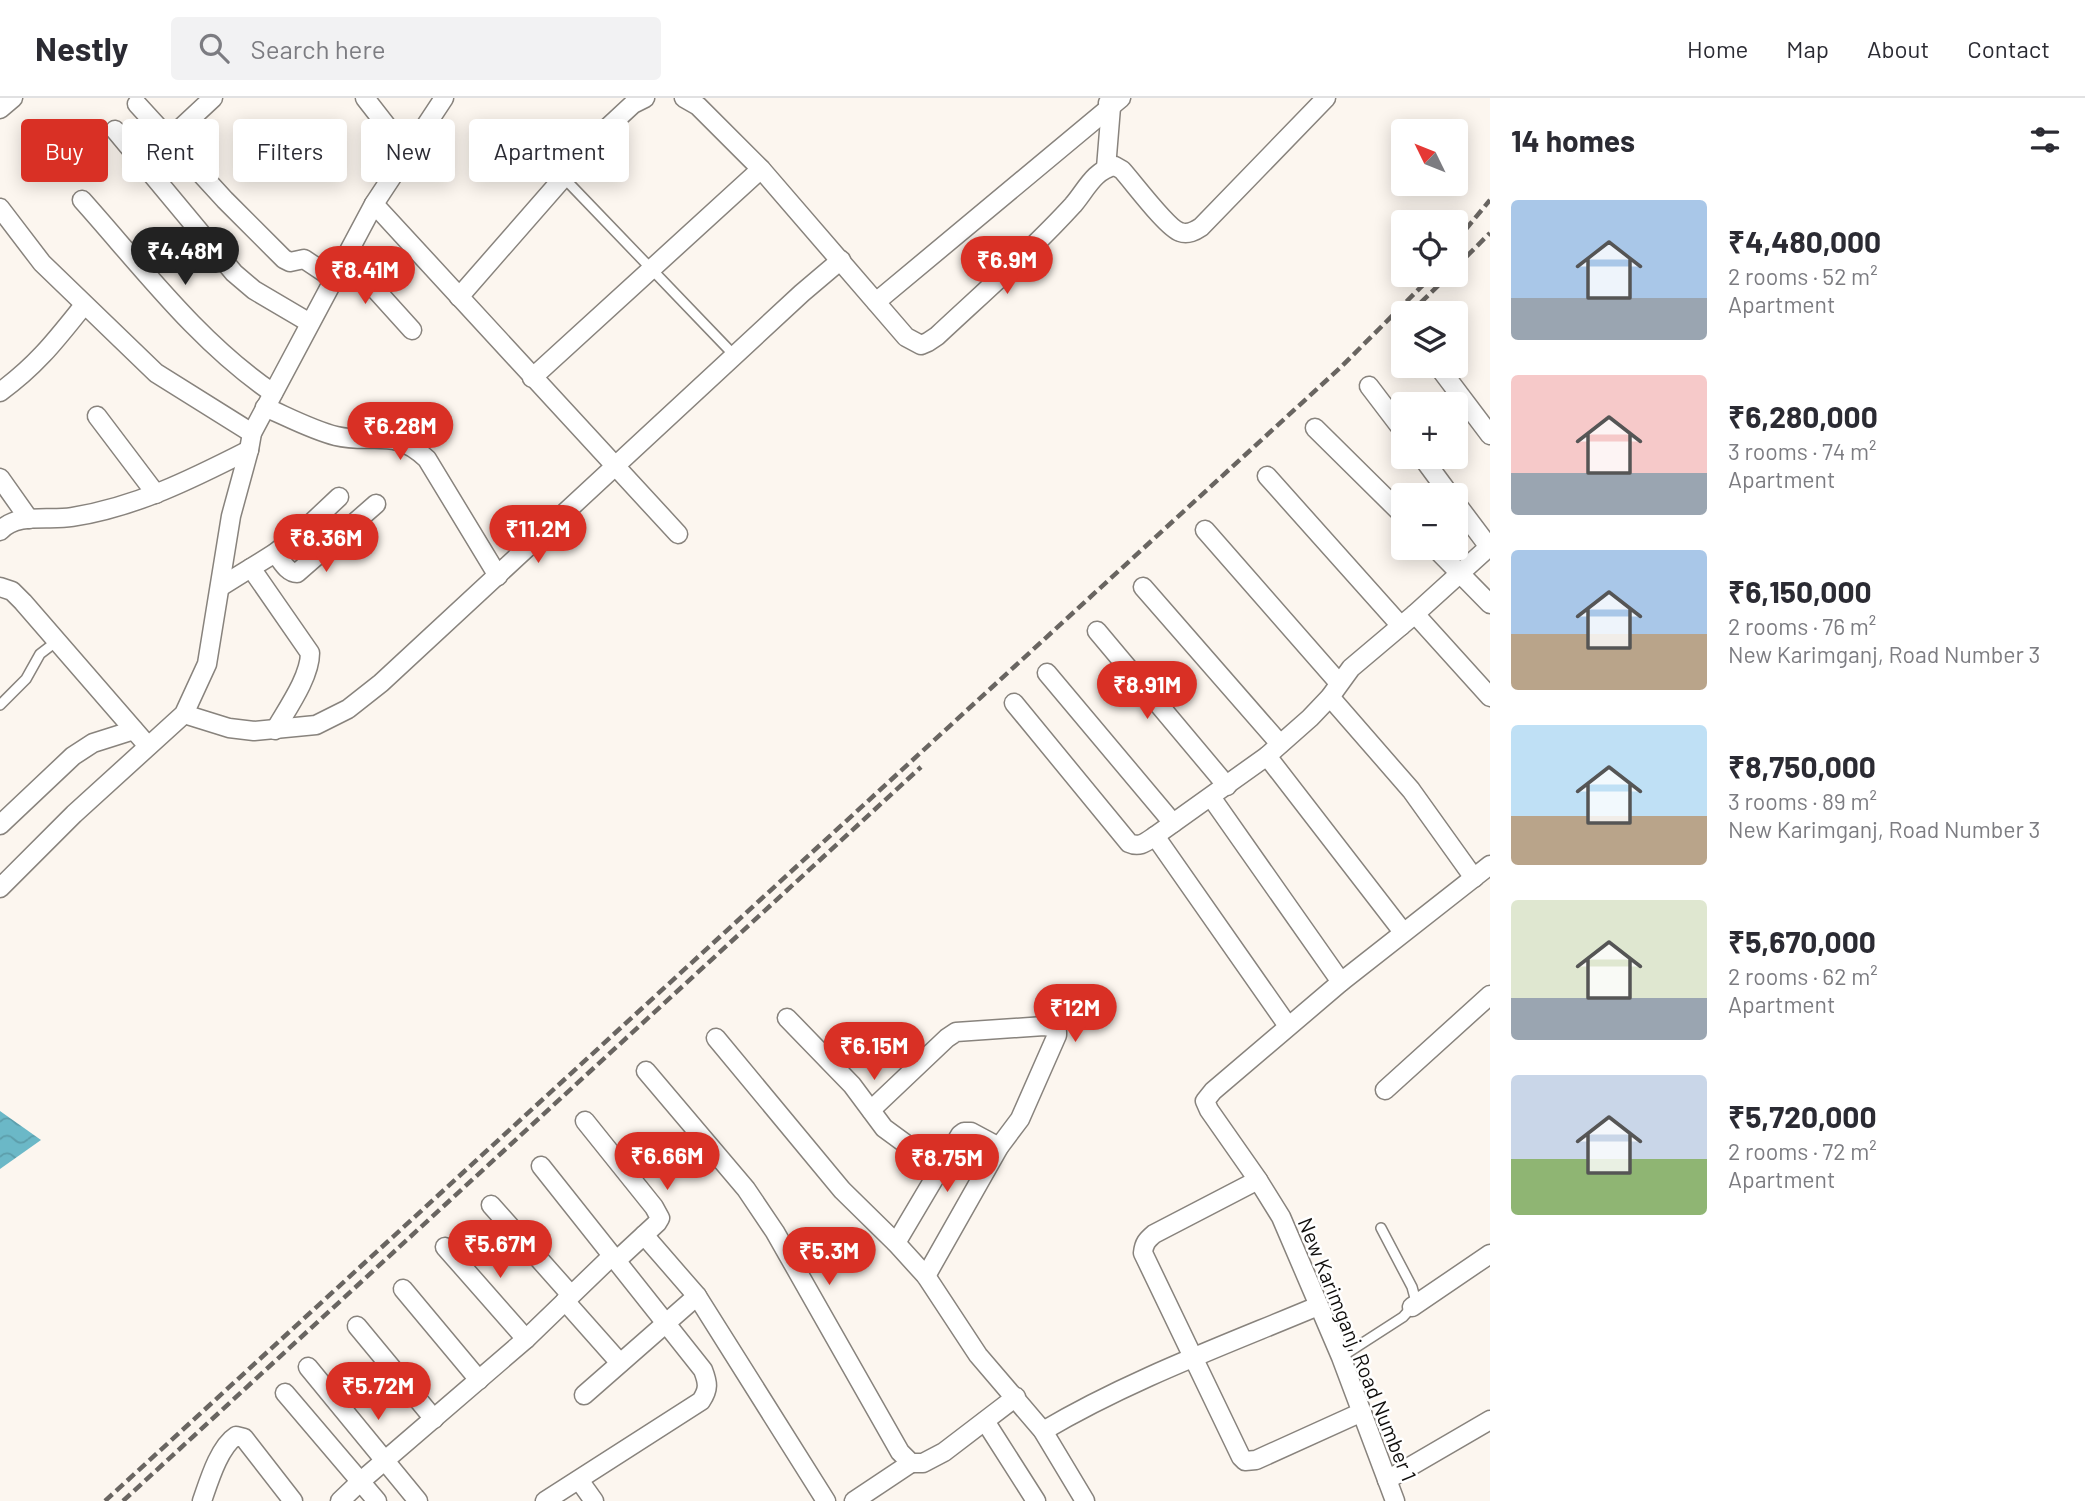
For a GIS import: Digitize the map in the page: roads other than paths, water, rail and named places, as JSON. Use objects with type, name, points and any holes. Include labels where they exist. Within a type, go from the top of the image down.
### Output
[{"type":"street","points":[[0,109],[13,98]]},
{"type":"street","points":[[190,119],[213,98]]},
{"type":"street","points":[[365,98],[381,119]]},
{"type":"street","points":[[430,119],[444,98]]},
{"type":"street","points":[[616,119],[632,104],[645,98]]},
{"type":"street","points":[[684,98],[698,106],[761,169],[906,337],[921,345],[929,342],[1060,219],[1096,175],[1105,168],[1115,166],[1122,170],[1169,224],[1180,232],[1192,232],[1201,227],[1326,98]]},
{"type":"street","points":[[1105,168],[1112,101]]},
{"type":"street","points":[[876,302],[1112,101]]},
{"type":"street","points":[[136,104],[150,119]]},
{"type":"street","points":[[115,130],[234,273],[254,290],[310,323]]},
{"type":"street","points":[[533,378],[761,169]]},
{"type":"street","points":[[209,182],[284,259],[290,262],[304,259],[334,279]]},
{"type":"street","points":[[0,888],[74,814],[184,714],[207,664],[231,516],[250,442],[269,400],[388,182]]},
{"type":"street","points":[[458,297],[559,182]]},
{"type":"street","points":[[82,200],[206,339],[269,400],[335,436],[402,441],[415,447],[427,459],[498,576]]},
{"type":"street","points":[[374,204],[678,534]]},
{"type":"street","points":[[0,208],[42,263],[156,373],[250,442]]},
{"type":"street","points":[[346,257],[412,330]]},
{"type":"street","points":[[184,714],[229,728],[254,731],[316,725],[348,709],[381,683],[734,355],[841,260]]},
{"type":"street","points":[[0,392],[25,374],[48,351],[84,305]]},
{"type":"street","points":[[1447,378],[1490,435]]},
{"type":"street","points":[[1369,386],[1391,415]]},
{"type":"street","points":[[97,416],[156,494]]},
{"type":"street","points":[[1315,429],[1391,503]]},
{"type":"street","points":[[0,531],[7,524],[29,519],[69,518],[110,510],[156,494],[250,442]]},
{"type":"street","points":[[1267,476],[1401,626]]},
{"type":"street","points":[[0,478],[29,519]]},
{"type":"street","points":[[220,587],[275,553],[339,497]]},
{"type":"street","points":[[275,553],[289,570],[297,573],[376,504]]},
{"type":"street","points":[[1014,703],[1129,843],[1142,845],[1227,786],[1273,750],[1310,718],[1351,668],[1489,547],[1468,519]]},
{"type":"street","points":[[1205,530],[1335,690],[1475,877]]},
{"type":"street","points":[[1447,560],[1490,604]]},
{"type":"street","points":[[251,568],[310,653],[310,662],[300,684],[275,730]]},
{"type":"street","points":[[1,581],[23,602],[148,746]]},
{"type":"street","points":[[1143,586],[1273,750],[1403,932]]},
{"type":"street","points":[[1415,614],[1490,697]]},
{"type":"street","points":[[1097,631],[1227,786]]},
{"type":"street","points":[[1048,673],[1173,823]]},
{"type":"street","points":[[5,817],[73,756],[93,743],[134,730]]},
{"type":"street","points":[[1211,797],[1341,982]]},
{"type":"street","points":[[1155,836],[1288,1026],[1490,865]]},
{"type":"street","points":[[1385,1090],[1487,1005]]},
{"type":"street","points":[[787,1018],[852,1085],[884,1128],[940,1170]]},
{"type":"street","name":"New Karimganj, Road Number 1","points":[[1288,1026],[1205,1101],[1281,1217],[1341,1357],[1395,1501]]},
{"type":"street","points":[[871,1110],[956,1032],[1007,1027],[1055,1029],[1057,1035],[1020,1119],[999,1147],[926,1276]]},
{"type":"street","points":[[716,1038],[842,1190],[926,1276],[978,1355],[1042,1431],[1085,1501]]},
{"type":"street","points":[[646,1070],[746,1189],[775,1232],[900,1452],[911,1463]]},
{"type":"street","points":[[340,1501],[526,1339],[568,1298],[657,1223],[659,1213],[585,1121]]},
{"type":"street","points":[[896,1243],[964,1132],[971,1132],[999,1147]]},
{"type":"street","points":[[541,1166],[703,1370],[708,1382],[708,1391],[701,1401],[545,1501]]},
{"type":"street","points":[[1258,1180],[1154,1234],[1147,1240],[1143,1253],[1245,1461],[1256,1460],[1362,1412]]},
{"type":"street","points":[[491,1205],[620,1363]]},
{"type":"street","points":[[644,1235],[697,1296],[825,1501]]},
{"type":"street","points":[[445,1247],[526,1339]]},
{"type":"street","points":[[1412,1307],[1490,1254]]},
{"type":"street","points":[[402,1289],[479,1380]]},
{"type":"street","points":[[584,1395],[697,1296]]},
{"type":"street","points":[[1042,1431],[1078,1410],[1194,1357],[1318,1306]]},
{"type":"street","points":[[357,1326],[434,1419]]},
{"type":"street","points":[[307,1367],[418,1501]]},
{"type":"street","points":[[285,1393],[377,1501]]},
{"type":"street","points":[[853,1501],[875,1495],[911,1463],[923,1463],[944,1452],[1016,1397]]},
{"type":"street","points":[[1387,1480],[1490,1420]]},
{"type":"street","points":[[985,1422],[1036,1501]]},
{"type":"street","points":[[206,1498],[213,1471],[228,1442],[236,1436],[244,1438],[293,1501]]},
{"type":"street","points":[[579,1480],[594,1501]]},
{"type":"lane","points":[[568,182],[734,355]]},
{"type":"lane","points":[[0,705],[26,679],[40,654],[57,641]]},
{"type":"lane","points":[[1341,1357],[1403,1317],[1412,1307],[1415,1298],[1412,1287],[1381,1228]]},
{"type":"water","points":[[0,1111],[41,1140],[0,1169]]},
{"type":"railway","points":[[1468,227],[1490,200]]},
{"type":"railway","points":[[1468,255],[1490,233]]},
{"type":"railway","points":[[105,1501],[1341,367],[1421,287]]},
{"type":"railway","points":[[1422,301],[1437,287]]},
{"type":"railway","points":[[123,1501],[921,767]]}]
